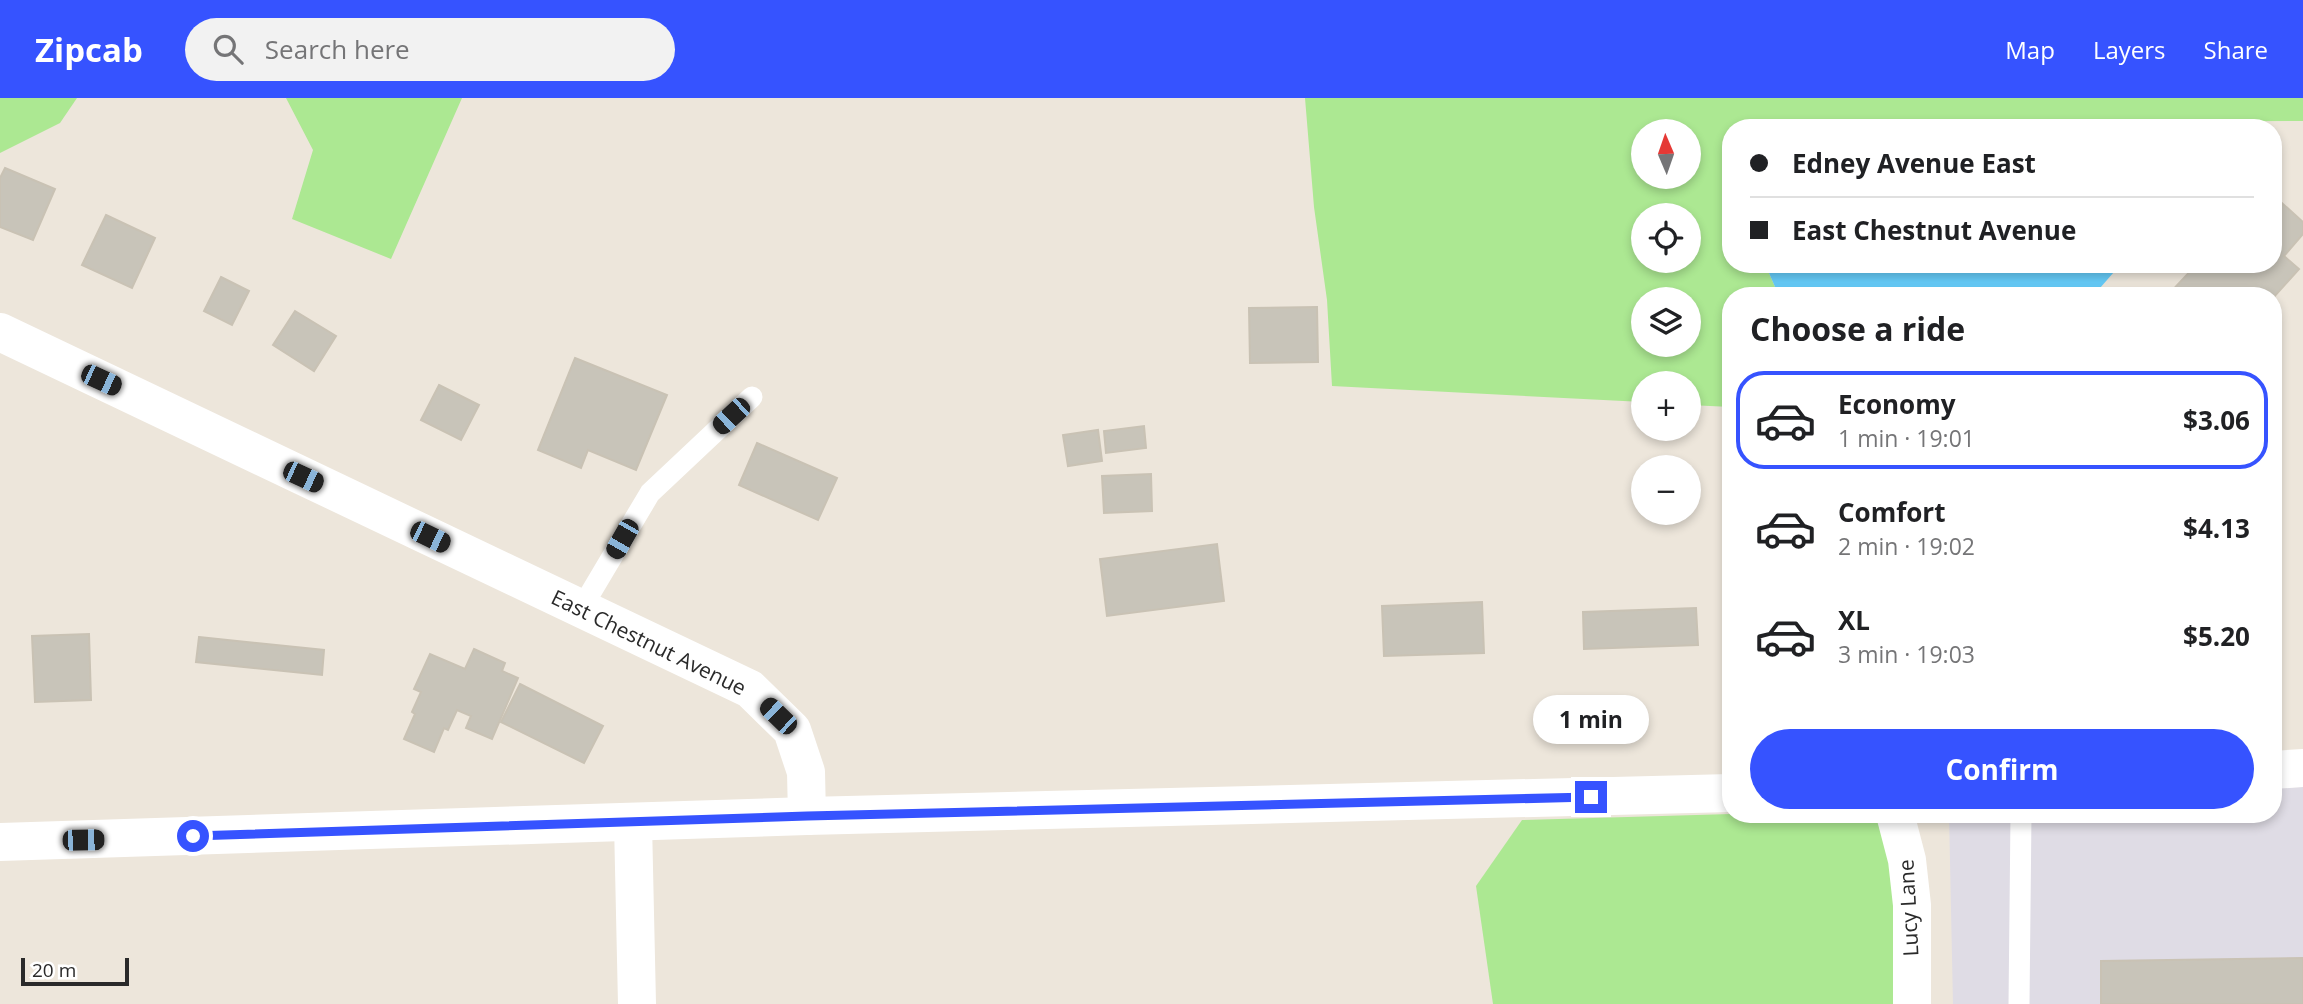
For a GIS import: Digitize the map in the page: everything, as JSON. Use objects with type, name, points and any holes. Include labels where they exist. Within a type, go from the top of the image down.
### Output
[{"type":"street","name":"East Chestnut Avenue","points":[[0,332],[750,689],[792,730],[806,772],[807,816]]},
{"type":"street","points":[[2282,769],[2303,768]]},
{"type":"street","points":[[0,842],[807,816],[1722,793]]},
{"type":"street","points":[[633,823],[638,1004]]},
{"type":"street","name":"Lucy Lane","points":[[1898,823],[1908,860],[1911,894],[1912,1004]]},
{"type":"lane","points":[[582,609],[650,493],[752,397]]},
{"type":"lane","points":[[2019,1004],[2021,823]]},
{"type":"shaded area","points":[[2303,787],[2303,1004],[1953,1004],[1949,823],[2282,823],[2282,788]]},
{"type":"green space","points":[[0,98],[77,98],[60,123],[0,153]]},
{"type":"green space","points":[[286,98],[462,98],[391,259],[292,219],[313,150]]},
{"type":"green space","points":[[1305,98],[2303,98],[2303,121],[1722,119],[1722,273],[1769,273],[1775,287],[1722,287],[1722,407],[1701,406],[1701,371],[1631,371],[1631,401],[1332,386],[1327,300],[1314,207]]},
{"type":"green space","points":[[1722,814],[1722,823],[1878,823],[1890,865],[1894,906],[1894,1004],[1493,1004],[1476,886],[1522,820]]},
{"type":"water","points":[[1769,273],[2113,273],[2101,287],[1775,287]]},
{"type":"building","points":[[5,168],[55,189],[33,240],[0,227],[0,178]]},
{"type":"building","points":[[2282,203],[2303,222],[2303,234],[2284,256],[2299,269],[2282,288],[2175,287],[2189,273],[2282,273]]},
{"type":"building","points":[[106,215],[155,238],[132,288],[82,265]]},
{"type":"building","points":[[221,277],[249,291],[232,325],[204,311]]},
{"type":"building","points":[[1317,307],[1318,362],[1250,363],[1249,308]]},
{"type":"building","points":[[295,311],[336,336],[314,371],[273,345]]},
{"type":"building","points":[[575,358],[667,395],[636,470],[588,450],[581,468],[538,450]]},
{"type":"building","points":[[439,385],[479,405],[461,440],[421,420]]},
{"type":"building","points":[[1144,426],[1146,448],[1106,453],[1104,431]]},
{"type":"building","points":[[1098,430],[1102,461],[1068,466],[1063,435]]},
{"type":"building","points":[[757,443],[837,478],[818,520],[739,485]]},
{"type":"building","points":[[1151,474],[1152,511],[1104,513],[1102,476]]},
{"type":"building","points":[[1217,544],[1224,601],[1107,616],[1100,559]]},
{"type":"building","points":[[1482,602],[1484,653],[1384,656],[1382,606]]},
{"type":"building","points":[[1696,608],[1698,645],[1584,649],[1583,612]]},
{"type":"building","points":[[89,634],[91,700],[35,702],[32,636]]},
{"type":"building","points":[[199,637],[324,650],[322,675],[196,662]]},
{"type":"building","points":[[474,649],[505,663],[502,671],[518,678],[492,739],[466,728],[471,716],[457,710],[448,730],[444,728],[434,752],[404,739],[421,692],[414,689],[430,654],[465,669]]},
{"type":"building","points":[[520,684],[603,726],[584,763],[501,722]]},
{"type":"building","points":[[2303,958],[2303,1004],[2101,1004],[2101,961]]},
{"type":"route","points":[[193,836],[807,816],[1591,797]]}]
